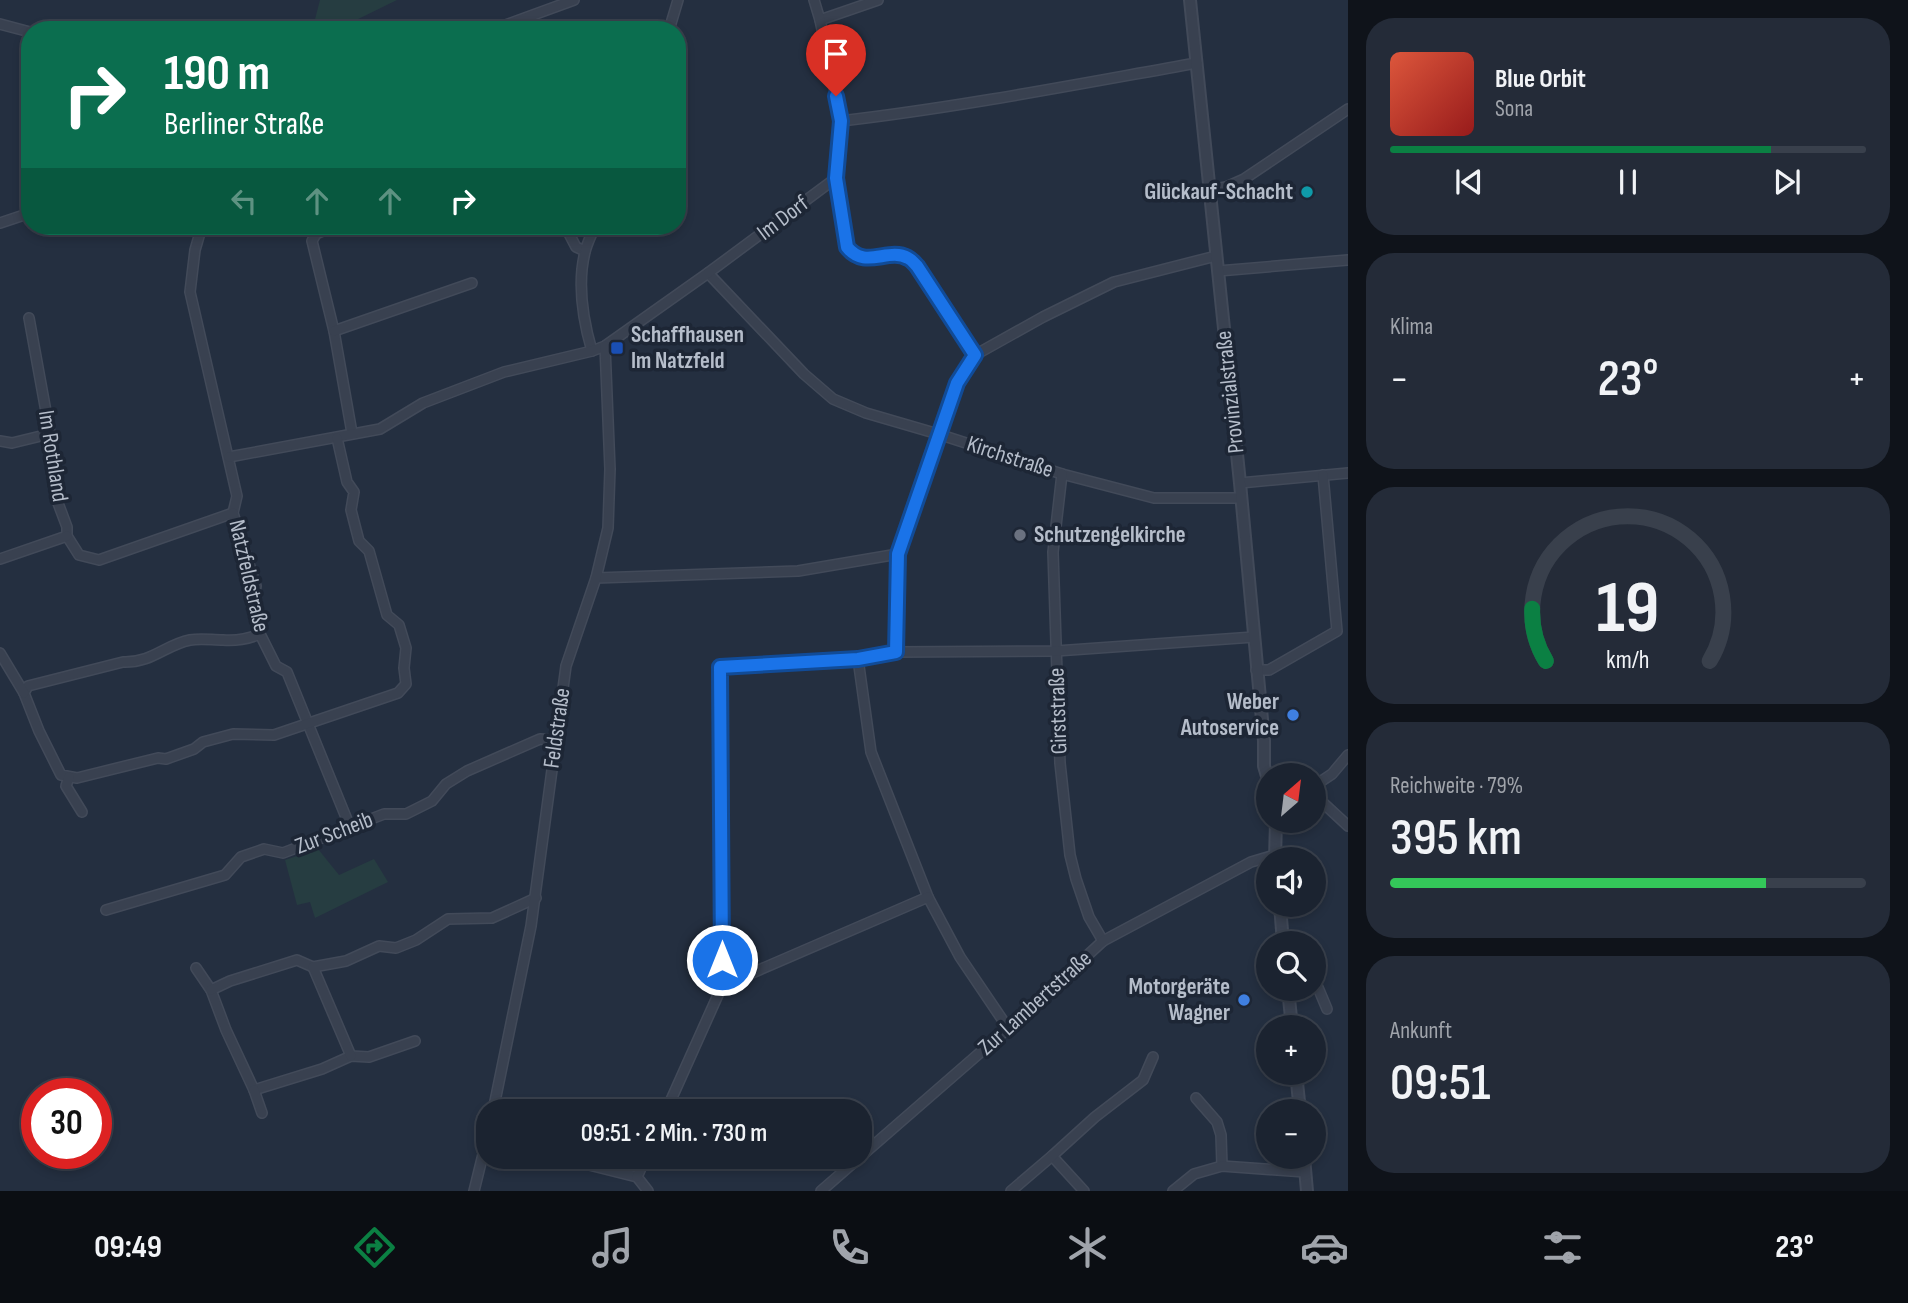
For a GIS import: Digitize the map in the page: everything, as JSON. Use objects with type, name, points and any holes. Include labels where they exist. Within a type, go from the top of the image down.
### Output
[{"type":"street","points":[[522,21],[574,0]]},
{"type":"street","points":[[672,21],[678,0]]},
{"type":"street","points":[[814,0],[841,121],[836,178],[847,247],[853,254],[865,258],[896,255],[908,257],[917,266],[975,355]]},
{"type":"street","points":[[820,20],[878,0]]},
{"type":"street","name":"Provinzialstraße","points":[[1190,0],[1240,483],[1264,763]]},
{"type":"street","points":[[0,24],[21,30]]},
{"type":"street","points":[[841,121],[983,102],[1197,63]]},
{"type":"street","points":[[1209,190],[1234,184],[1348,109]]},
{"type":"street","name":"Im Dorf","points":[[229,457],[380,429],[423,404],[504,372],[605,346],[836,178]]},
{"type":"street","points":[[0,223],[21,216]]},
{"type":"street","name":"Natzfeldstraße","points":[[199,235],[190,292],[237,496],[233,513],[256,586],[253,608],[260,635],[276,666],[287,672],[350,827]]},
{"type":"street","points":[[316,235],[312,242],[334,331],[352,433]]},
{"type":"street","points":[[570,235],[576,247],[585,251]]},
{"type":"street","points":[[591,235],[585,251],[582,283],[583,305],[592,351]]},
{"type":"street","points":[[896,652],[898,554],[957,383],[975,355],[1114,282],[1216,256]]},
{"type":"street","points":[[1218,271],[1348,260]]},
{"type":"street","name":"Kirchstraße","points":[[708,273],[804,374],[833,398],[866,413],[1062,474],[1154,498],[1241,498]]},
{"type":"street","points":[[334,331],[472,283]]},
{"type":"street","name":"Im Rothland","points":[[30,318],[55,461],[55,495],[67,527],[67,536]]},
{"type":"street","name":"Feldstraße","points":[[495,1099],[536,898],[566,666],[596,578],[608,528],[610,469],[605,346]]},
{"type":"street","points":[[0,442],[12,443],[49,434]]},
{"type":"street","points":[[0,653],[24,693],[61,775],[77,778],[158,758],[166,759],[194,749],[203,742],[233,734],[274,735],[398,693],[407,684],[404,668],[406,648],[399,625],[387,615],[369,551],[359,541],[351,510],[354,492],[347,482],[337,438]]},
{"type":"street","points":[[1240,483],[1348,473]]},
{"type":"street","name":"Girststraße","points":[[1062,474],[1053,552],[1060,763],[1070,855],[1089,917],[1103,941]]},
{"type":"street","points":[[1256,670],[1269,670],[1337,631],[1323,475]]},
{"type":"street","points":[[0,559],[67,536],[79,555],[99,560],[233,513]]},
{"type":"street","points":[[596,578],[798,571],[898,554]]},
{"type":"street","points":[[24,693],[28,686],[123,662],[135,663],[191,639],[226,641],[260,635]]},
{"type":"street","points":[[671,1099],[722,986],[720,667],[858,659],[896,652],[1056,651],[1254,637]]},
{"type":"street","points":[[858,659],[871,752],[928,897],[960,957],[1008,1028]]},
{"type":"street","name":"Zur Scheib","points":[[106,910],[225,875],[241,857],[264,849],[282,853],[384,814],[405,814],[432,801],[446,784],[467,771],[540,739],[555,740]]},
{"type":"street","points":[[1326,779],[1348,755]]},
{"type":"street","points":[[69,777],[65,786],[82,812]]},
{"type":"street","points":[[1326,806],[1348,826]]},
{"type":"street","name":"Zur Lambertstraße","points":[[821,1191],[1103,941],[1256,861]]},
{"type":"street","points":[[722,986],[928,897]]},
{"type":"street","points":[[211,990],[230,981],[297,960],[313,967],[346,961],[379,946],[396,948],[416,940],[449,919],[492,918],[536,898]]},
{"type":"street","points":[[313,967],[351,1056]]},
{"type":"street","points":[[196,968],[211,990],[262,1113]]},
{"type":"street","points":[[1324,1001],[1327,1009]]},
{"type":"street","points":[[254,1090],[322,1069],[351,1056],[369,1057],[415,1041]]},
{"type":"street","points":[[1010,1191],[1095,1117],[1143,1080],[1153,1056]]},
{"type":"street","points":[[1196,1098],[1217,1122],[1221,1135],[1222,1166]]},
{"type":"street","points":[[1052,1156],[1084,1191]]},
{"type":"street","points":[[1172,1191],[1194,1174],[1222,1166],[1306,1172]]},
{"type":"street","points":[[474,1191],[480,1169]]},
{"type":"street","points":[[605,1169],[637,1177],[648,1191]]},
{"type":"street","points":[[637,1177],[641,1169]]},
{"type":"street","points":[[1306,1169],[1307,1191]]},
{"type":"green space","points":[[320,0],[397,0],[354,21],[315,21]]},
{"type":"green space","points":[[318,849],[339,875],[374,859],[388,882],[315,918],[310,902],[297,905],[285,860]]},
{"type":"place","name":"Glückauf-Schacht","points":[[1307,192]]},
{"type":"place","name":"Schaffhausen Im Natzfeld","points":[[617,348]]},
{"type":"place","name":"Schutzengelkirche","points":[[1020,535]]},
{"type":"place","name":"Weber Autoservice","points":[[1293,715]]},
{"type":"place","name":"Motorgeräte Wagner","points":[[1244,1000]]},
{"type":"route","points":[[722,960],[720,667],[858,659],[896,652],[898,554],[957,383],[975,355],[917,266],[908,257],[896,255],[865,258],[853,254],[847,247],[836,178],[841,121],[836,96]]}]
